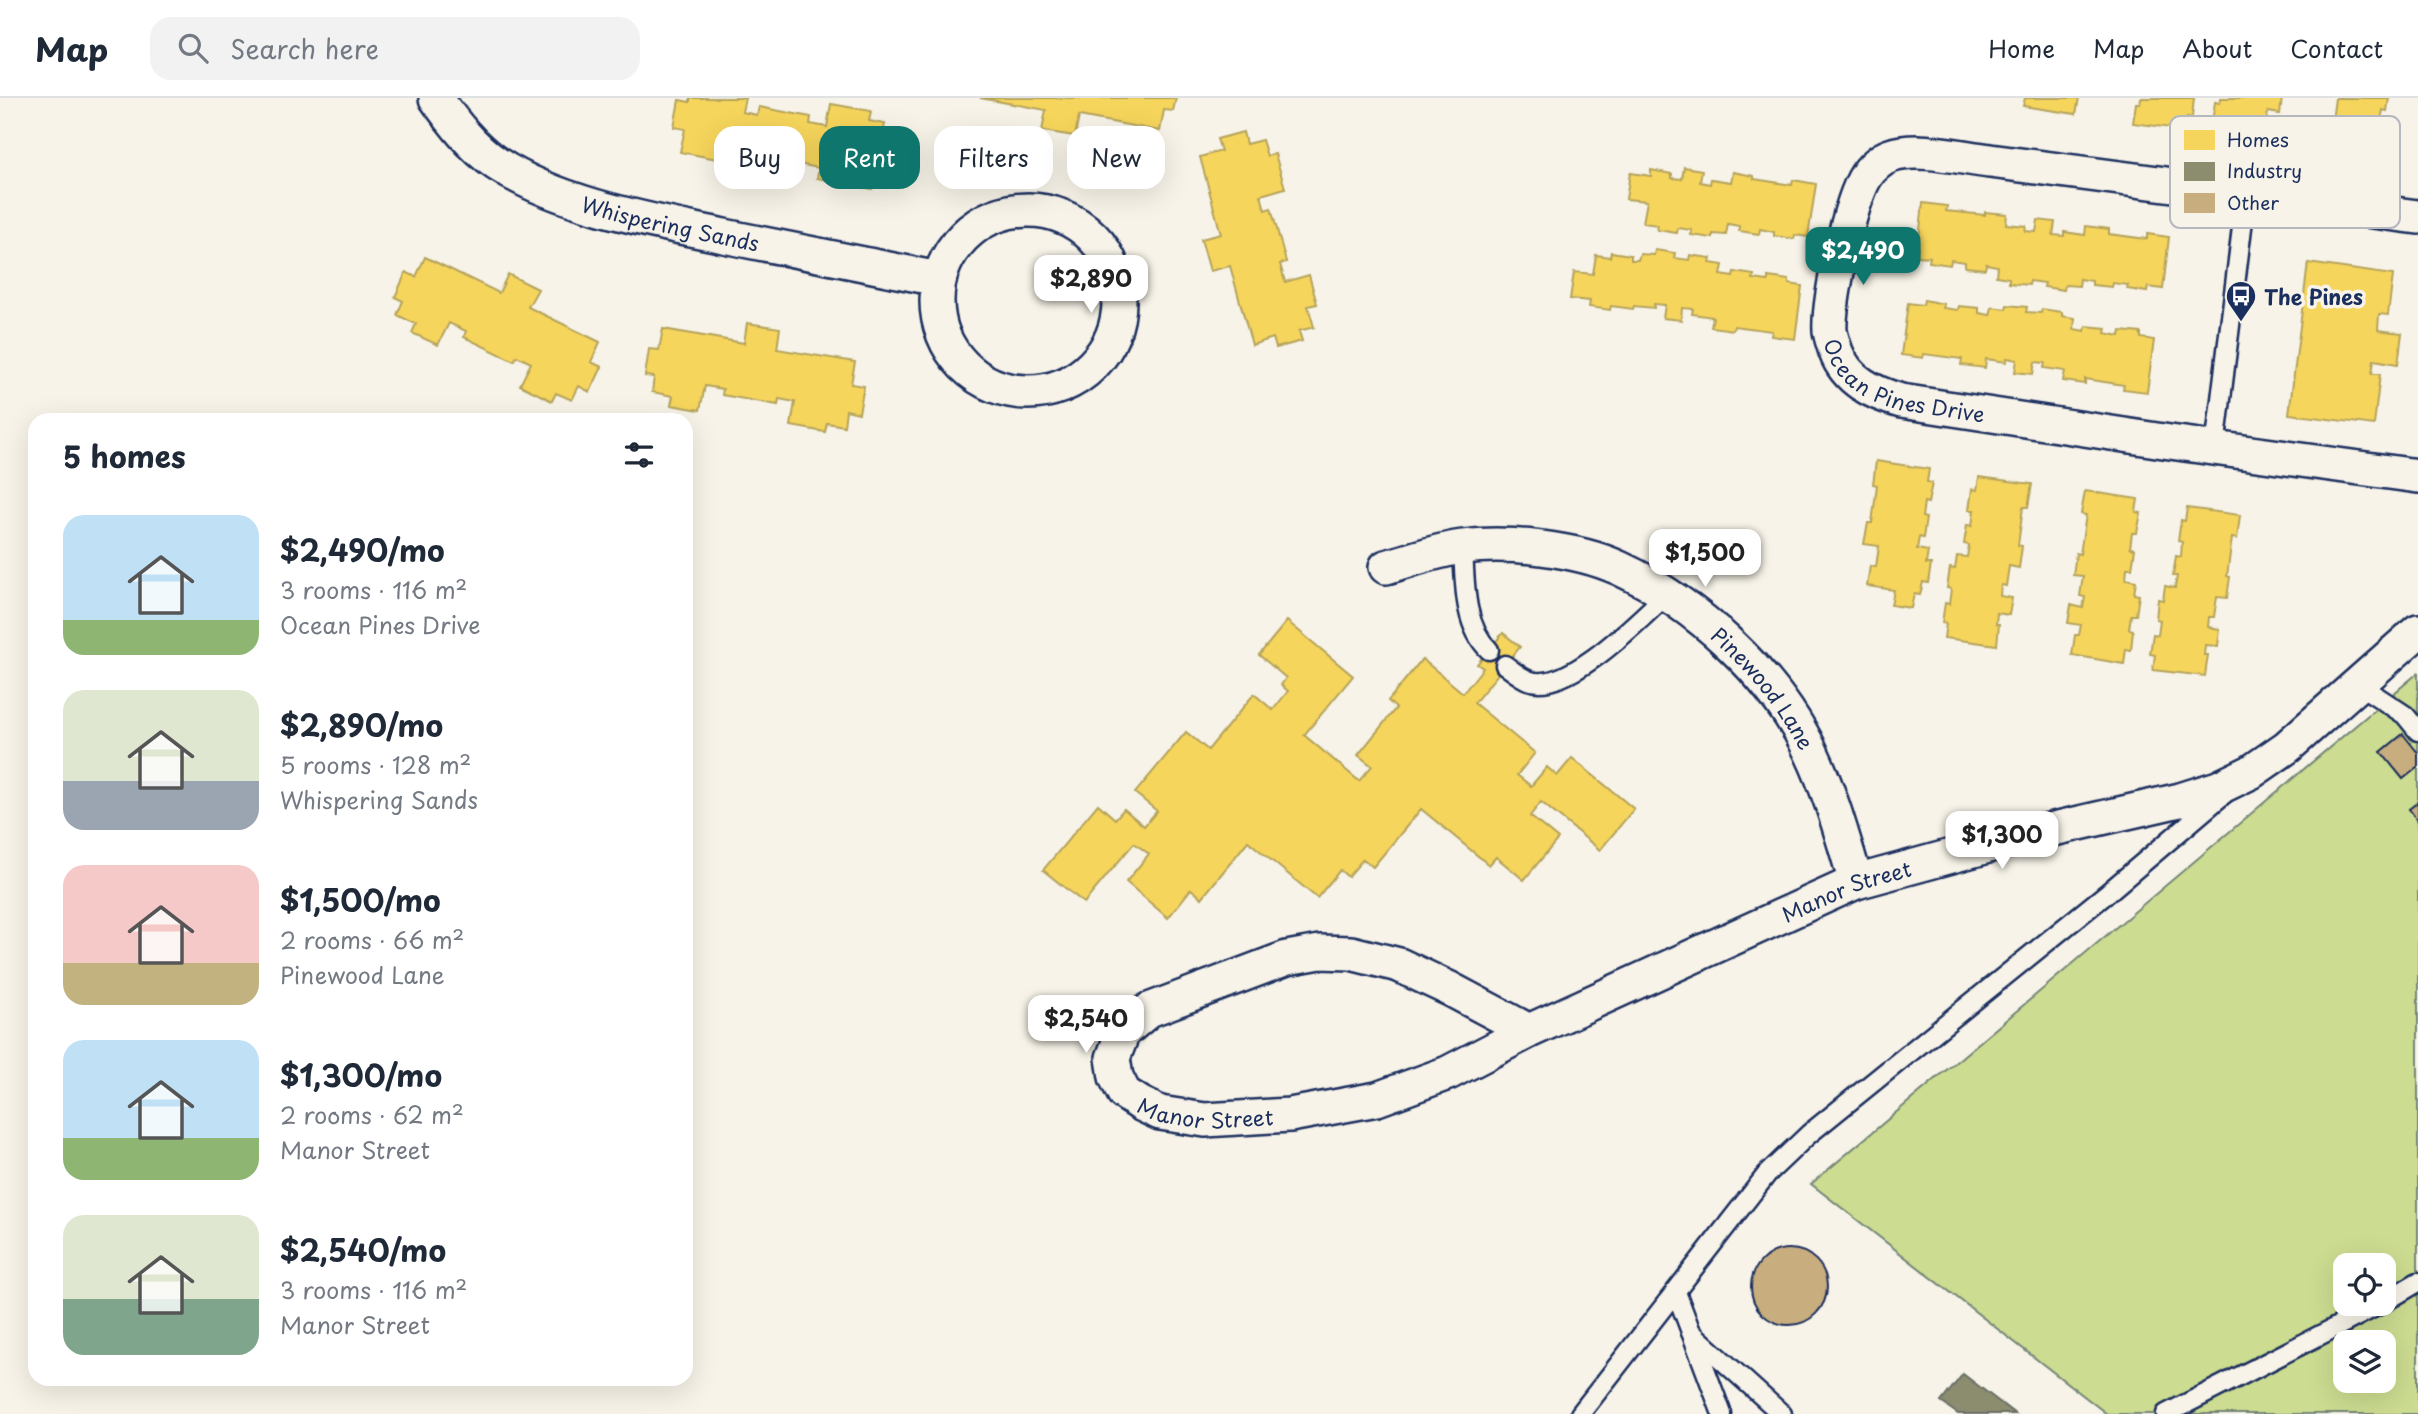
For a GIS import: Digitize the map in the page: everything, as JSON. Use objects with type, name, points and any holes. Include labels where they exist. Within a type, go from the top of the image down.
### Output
[{"type":"street","name":"Whispering Sands","points":[[436,98],[451,120],[496,163],[522,178],[564,196],[652,221],[938,279]]},
{"type":"street","name":"Ocean Pines Drive","points":[[2170,185],[1927,153],[1888,156],[1866,176],[1845,235],[1830,331],[1837,354],[1860,385],[1901,401],[2418,476]]},
{"type":"street","points":[[1027,209],[1052,212],[1077,223],[1099,242],[1112,263],[1120,292],[1119,315],[1111,340],[1097,362],[1077,379],[1043,392],[1013,392],[983,381],[958,361],[941,332],[936,314],[938,279],[949,254],[965,234],[989,218],[1027,209]]},
{"type":"street","name":"Ocean Pines Drive","points":[[2400,215],[2418,217]]},
{"type":"street","name":"Pinewood Lane","points":[[1386,567],[1463,547],[1526,546],[1563,552],[1618,568],[1666,595],[1700,618],[1727,642],[1752,666],[1776,696],[1810,750],[1826,786],[1856,882]]},
{"type":"street","name":"Manor Street","points":[[1529,1031],[1399,965],[1351,953],[1320,952],[1287,958],[1149,1010],[1123,1032],[1113,1058],[1116,1077],[1124,1093],[1160,1113],[1205,1120],[1290,1115],[1377,1099],[1448,1073],[1529,1031],[1856,882],[2218,789],[2251,772],[2287,747],[2418,631]]},
{"type":"lane","points":[[2215,448],[2242,228]]},
{"type":"lane","points":[[1463,547],[1466,593],[1474,627],[1478,640],[1489,650]]},
{"type":"lane","points":[[1505,665],[1529,681],[1544,682],[1569,674],[1592,660],[1666,595]]},
{"type":"lane","points":[[2358,684],[2405,715],[2418,731]]},
{"type":"lane","points":[[1580,1414],[1767,1174],[1809,1134],[2105,895],[2251,772]]},
{"type":"lane","points":[[2396,1295],[2418,1282]]},
{"type":"lane","points":[[1676,1292],[1722,1414]]},
{"type":"lane","points":[[2166,1414],[2357,1316]]},
{"type":"lane","points":[[1689,1330],[1782,1414]]},
{"type":"green space","points":[[2418,673],[2418,1414],[2107,1414],[1811,1184]]},
{"type":"building: Homes","points":[[690,98],[745,98],[742,112],[757,115],[759,107],[811,117],[810,124],[821,126],[819,126],[819,168],[805,165],[805,126],[714,126],[714,158],[680,152],[685,129],[674,127],[679,100],[690,102]]},
{"type":"building: Homes","points":[[980,98],[1176,98],[1173,111],[1164,110],[1161,126],[1133,126],[1079,116],[1077,126],[1067,126],[1067,135],[1053,133],[1053,126],[1043,126],[1046,110]]},
{"type":"building: Homes","points":[[2025,98],[2079,98],[2076,114],[2023,106]]},
{"type":"building: Homes","points":[[2141,98],[2194,98],[2192,116],[2170,116],[2170,128],[2133,123],[2136,103],[2140,103]]},
{"type":"building: Homes","points":[[2221,98],[2282,98],[2280,114],[2268,112],[2267,116],[2213,116],[2215,102],[2220,103]]},
{"type":"building: Homes","points":[[2335,98],[2389,98],[2387,111],[2383,110],[2382,116],[2333,116]]},
{"type":"building: Homes","points":[[831,104],[871,111],[869,121],[885,124],[827,126]]},
{"type":"building: Homes","points":[[1243,132],[1246,144],[1262,140],[1267,156],[1275,154],[1285,188],[1261,195],[1265,210],[1271,208],[1286,262],[1280,264],[1285,282],[1309,275],[1317,304],[1308,306],[1314,327],[1299,331],[1302,341],[1276,348],[1273,338],[1252,345],[1230,266],[1210,271],[1201,239],[1221,234],[1200,157],[1221,151],[1217,139]]},
{"type":"building: Homes","points":[[1684,167],[1702,170],[1700,182],[1710,184],[1711,179],[1731,182],[1733,172],[1754,176],[1754,179],[1792,185],[1793,180],[1816,184],[1808,237],[1795,235],[1794,239],[1774,236],[1774,232],[1760,229],[1759,234],[1739,231],[1739,226],[1728,224],[1726,235],[1713,234],[1713,238],[1691,235],[1692,230],[1678,228],[1677,233],[1657,230],[1658,225],[1643,223],[1647,201],[1626,199],[1630,173],[1651,176],[1651,170],[1682,179]]},
{"type":"building: Homes","points":[[1923,203],[1947,206],[1946,211],[2007,214],[2006,224],[2026,226],[2025,231],[2036,232],[2038,220],[2055,222],[2053,235],[2064,236],[2064,232],[2085,235],[2086,226],[2109,229],[2109,234],[2147,239],[2147,234],[2169,237],[2163,289],[2148,287],[2147,292],[2127,289],[2128,285],[2113,283],[2112,287],[2092,285],[2092,281],[2080,279],[2079,286],[2065,285],[2064,290],[2044,287],[2045,283],[2030,281],[2029,285],[2009,283],[2009,278],[1996,276],[1997,266],[1986,264],[1985,269],[1965,267],[1965,262],[1951,260],[1950,265],[1929,262],[1930,257],[1917,256]]},
{"type":"building: Homes","points":[[1655,250],[1675,253],[1674,258],[1689,260],[1690,255],[1711,258],[1710,263],[1723,265],[1721,275],[1733,277],[1734,272],[1754,275],[1753,279],[1768,281],[1768,277],[1789,280],[1789,284],[1802,286],[1795,339],[1771,336],[1772,331],[1734,326],[1733,330],[1711,327],[1713,317],[1692,314],[1693,309],[1682,308],[1681,320],[1663,318],[1665,305],[1654,304],[1654,308],[1634,306],[1633,309],[1611,306],[1610,310],[1589,307],[1590,301],[1570,299],[1574,272],[1593,274],[1596,255],[1610,257],[1611,252],[1631,255],[1631,260],[1638,260],[1640,254],[1654,255]]},
{"type":"building: Homes","points":[[425,257],[499,293],[508,274],[538,289],[528,307],[600,342],[591,362],[602,367],[590,392],[579,386],[572,400],[556,393],[552,401],[520,385],[531,363],[517,356],[514,361],[464,337],[466,331],[449,323],[438,345],[412,333],[416,324],[397,315],[403,301],[395,297],[406,272],[416,277]]},
{"type":"building: Homes","points":[[2308,263],[2393,275],[2388,315],[2379,314],[2378,330],[2402,333],[2398,364],[2374,360],[2372,374],[2380,374],[2374,425],[2289,414]]},
{"type":"building: Homes","points":[[1924,300],[1944,304],[1943,308],[1979,308],[1979,313],[1990,315],[1992,307],[2006,309],[2007,305],[2027,307],[2026,312],[2041,313],[2042,309],[2062,312],[2062,316],[2075,318],[2074,329],[2085,331],[2086,326],[2106,328],[2105,333],[2120,336],[2121,331],[2141,333],[2141,338],[2154,340],[2147,392],[2123,389],[2124,385],[2085,379],[2085,384],[2063,381],[2065,371],[2044,368],[2045,363],[2035,362],[2033,374],[2015,372],[2017,360],[2007,358],[2006,362],[1986,359],[1985,368],[1961,365],[1962,359],[1924,354],[1923,358],[1901,355],[1908,303],[1923,305]]},
{"type":"building: Homes","points":[[747,323],[780,328],[777,349],[855,362],[851,384],[864,386],[859,413],[846,410],[844,426],[827,423],[825,432],[791,426],[795,402],[779,399],[778,405],[722,395],[723,389],[705,386],[700,410],[671,405],[673,396],[652,392],[654,377],[645,376],[649,349],[659,350],[663,329],[744,343]]},
{"type":"building: Homes","points":[[1876,461],[1929,469],[1927,482],[1932,483],[1928,503],[1924,502],[1922,517],[1926,518],[1923,538],[1919,537],[1917,549],[1928,551],[1926,564],[1931,564],[1928,583],[1923,582],[1920,595],[1914,594],[1911,608],[1891,605],[1894,590],[1867,586],[1870,566],[1876,567],[1879,546],[1864,544],[1868,523],[1872,523],[1877,485],[1873,484]]},
{"type":"building: Homes","points":[[1979,477],[2032,484],[2028,507],[2023,507],[2018,545],[2022,546],[2019,568],[2009,566],[2006,586],[2001,585],[2000,596],[2012,598],[2009,615],[1997,613],[1997,645],[1944,638],[1946,624],[1942,623],[1945,603],[1949,604],[1951,589],[1947,588],[1950,568],[1955,569],[1957,556],[1967,557],[1969,545],[1964,544],[1967,525],[1972,526],[1974,510],[1969,510],[1972,489],[1977,490]]},
{"type":"building: Homes","points":[[2085,491],[2138,499],[2136,512],[2141,513],[2137,533],[2132,533],[2130,548],[2135,549],[2132,568],[2127,568],[2126,579],[2136,581],[2134,594],[2139,595],[2136,615],[2131,615],[2131,650],[2126,649],[2124,664],[2072,655],[2075,635],[2079,635],[2081,625],[2068,623],[2071,605],[2083,608],[2085,597],[2080,596],[2083,576],[2073,575],[2076,553],[2080,554],[2086,515],[2081,514]]},
{"type":"building: Homes","points":[[2187,508],[2240,515],[2237,539],[2232,538],[2227,598],[2217,597],[2214,617],[2209,617],[2208,627],[2220,629],[2218,646],[2205,645],[2204,655],[2208,655],[2205,676],[2153,670],[2155,655],[2150,654],[2153,634],[2158,635],[2158,599],[2163,600],[2165,586],[2175,588],[2177,576],[2173,576],[2176,556],[2181,557],[2182,542],[2178,541],[2181,520],[2185,521]]},
{"type":"building: Homes","points":[[1287,621],[1353,676],[1304,735],[1359,781],[1372,766],[1358,755],[1396,708],[1388,701],[1422,659],[1463,693],[1483,668],[1477,664],[1503,633],[1520,647],[1474,703],[1535,753],[1517,775],[1531,786],[1547,767],[1557,776],[1572,758],[1634,809],[1600,850],[1541,802],[1530,816],[1558,839],[1524,880],[1496,857],[1489,865],[1421,809],[1373,867],[1363,859],[1348,877],[1340,870],[1317,898],[1248,841],[1202,898],[1191,889],[1168,918],[1126,882],[1149,854],[1134,843],[1084,903],[1043,870],[1098,804],[1115,819],[1124,809],[1144,826],[1157,811],[1135,793],[1186,732],[1208,750],[1254,694],[1273,710],[1288,691],[1281,685],[1286,678],[1259,655]]},
{"type":"building: Industry","points":[[1963,1374],[2015,1414],[1958,1414],[1941,1402]]},
{"type":"building: Other","points":[[2403,734],[2418,753],[2418,767],[2403,779],[2381,752]]},
{"type":"building: Other","points":[[2418,802],[2418,821],[2409,809]]},
{"type":"building: Other","points":[[1789,1249],[1804,1252],[1816,1260],[1824,1272],[1827,1287],[1824,1302],[1816,1314],[1804,1322],[1789,1325],[1774,1322],[1762,1314],[1754,1302],[1751,1287],[1754,1272],[1762,1260],[1774,1252]]},
{"type":"place","name":"The Pines","points":[[2241,323]]}]
